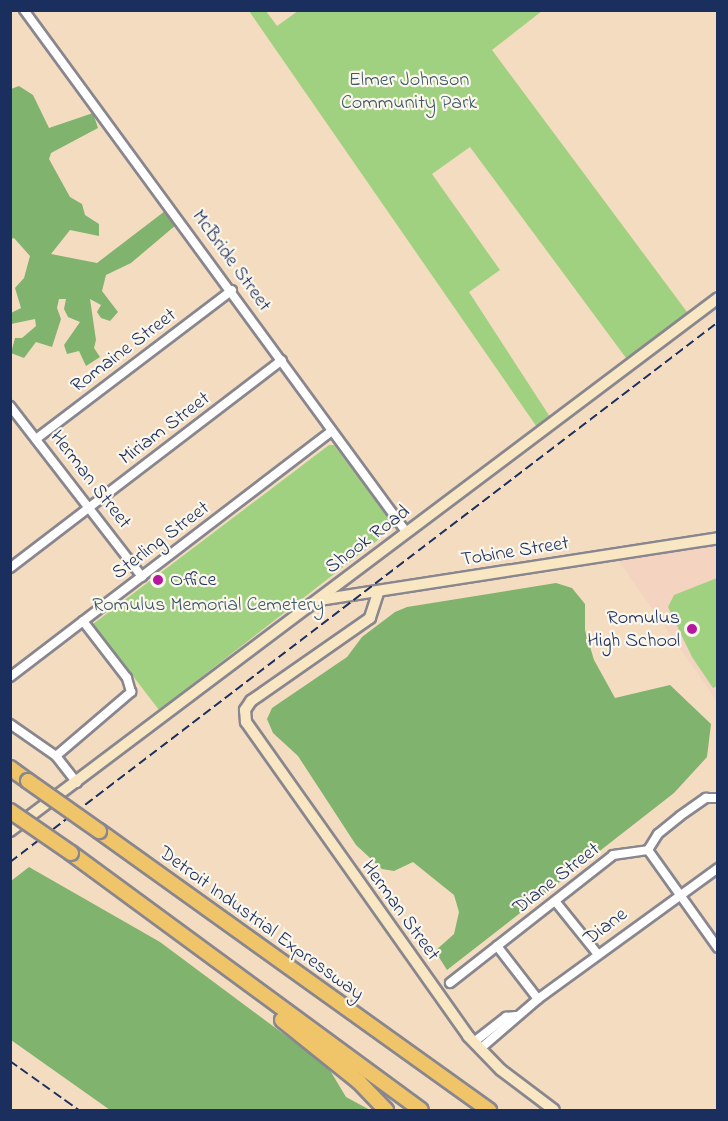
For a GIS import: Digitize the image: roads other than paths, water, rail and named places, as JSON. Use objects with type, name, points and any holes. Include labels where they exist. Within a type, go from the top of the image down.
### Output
[{"type":"highway","name":"Detroit Industrial Expressway","points":[[10,768],[489,1110]]},
{"type":"highway","points":[[10,811],[421,1110]]},
{"type":"highway","points":[[71,854],[71,861],[216,966],[341,1066],[386,1110]]},
{"type":"highway","points":[[450,1084],[500,1110]]},
{"type":"street","name":"McBride Street","points":[[24,10],[232,290],[407,533]]},
{"type":"street","name":"Romaine Street","points":[[36,439],[232,290]]},
{"type":"street","name":"Shook Road","points":[[10,831],[77,783],[717,298]]},
{"type":"street","name":"Miriam Street","points":[[10,568],[282,360]]},
{"type":"street","name":"Herman Street","points":[[10,406],[142,577]]},
{"type":"street","name":"Sterling Street","points":[[10,677],[332,431]]},
{"type":"street","name":"Tobine Street","points":[[319,600],[378,593],[717,538]]},
{"type":"street","name":"Herman Street","points":[[378,593],[369,618],[306,659],[251,701],[245,710],[246,722],[477,1046],[554,1110]]},
{"type":"street","points":[[56,756],[126,700],[131,690],[127,678],[83,621]]},
{"type":"street","points":[[10,724],[56,756],[77,783]]},
{"type":"street","points":[[717,798],[706,798],[680,816],[655,837],[648,850],[717,948]]},
{"type":"street","name":"Diane Street","points":[[450,983],[614,855],[648,850]]},
{"type":"street","name":"Diane","points":[[477,1046],[509,1027],[516,1016],[597,953],[717,868]]},
{"type":"street","points":[[555,901],[597,953]]},
{"type":"street","points":[[497,946],[538,999]]},
{"type":"railway","points":[[10,862],[718,322]]},
{"type":"railway","points":[[10,1061],[79,1110]]},
{"type":"place","name":"Office","points":[[158,580]]},
{"type":"place","name":"Romulus High School","points":[[692,629]]},
{"type":"park label","name":"Elmer Johnson Community Park","points":[[409,92]]},
{"type":"park label","name":"Romulus Memorial Cemetery","points":[[208,605]]}]
